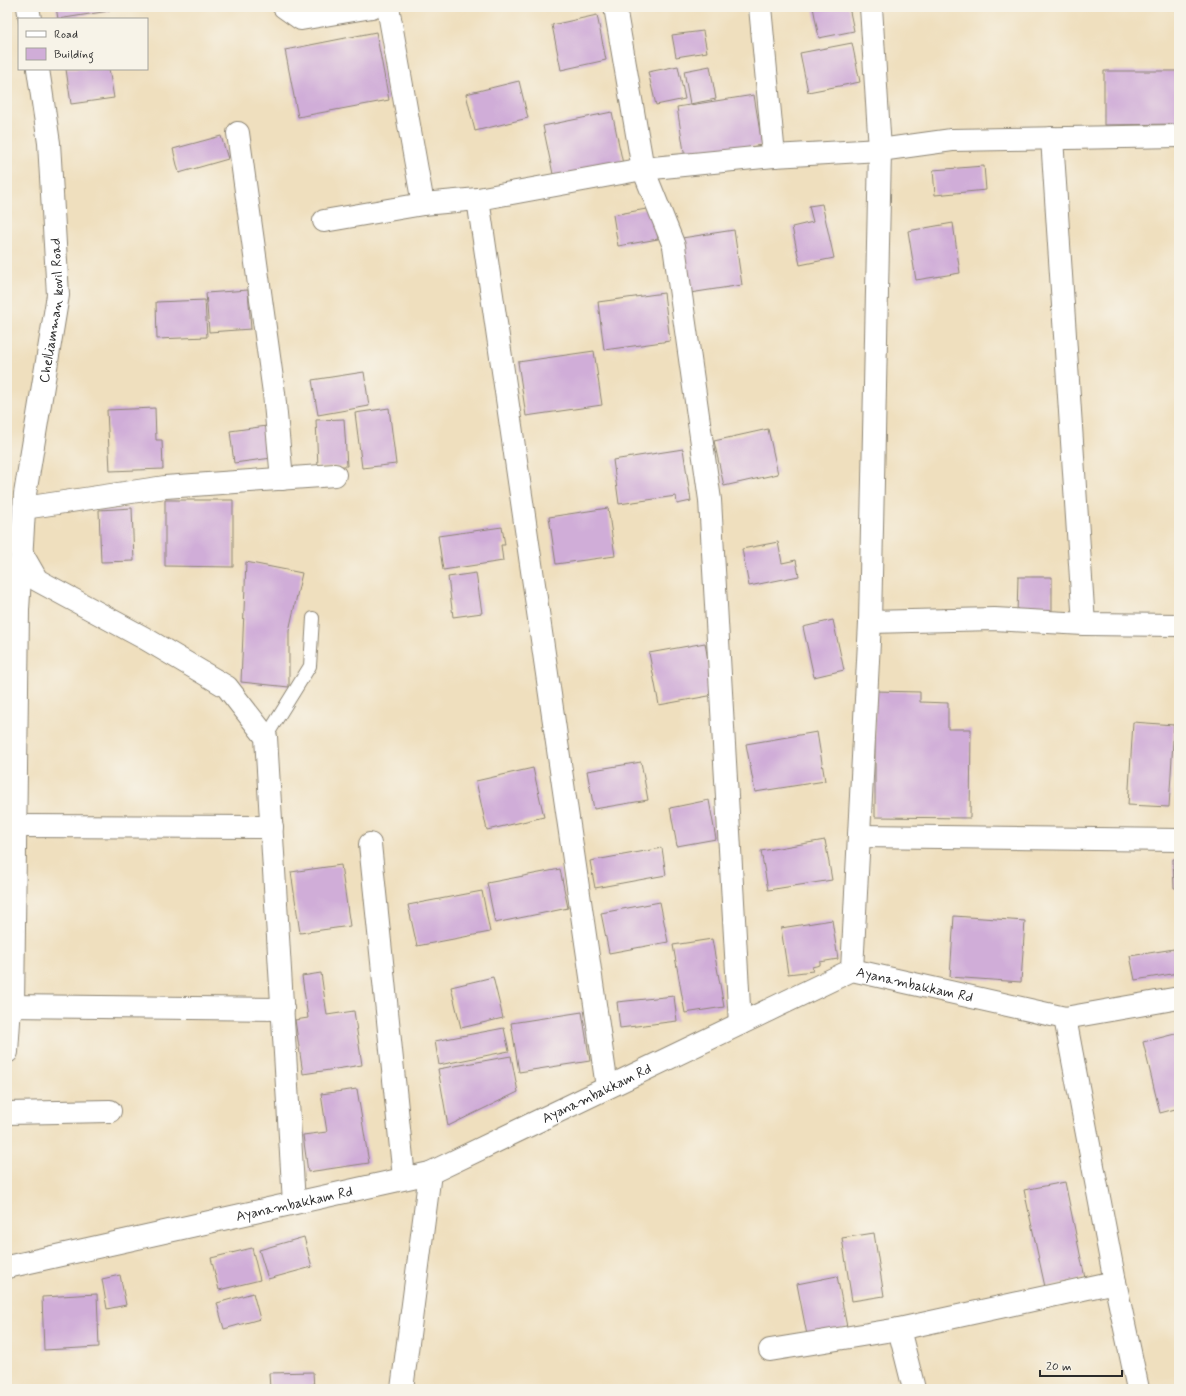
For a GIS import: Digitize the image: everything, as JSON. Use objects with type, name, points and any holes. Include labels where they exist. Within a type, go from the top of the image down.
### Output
[{"type":"street","points":[[28,7],[30,18]]},
{"type":"street","points":[[284,7],[301,19],[372,7]]},
{"type":"street","points":[[388,7],[423,204]]},
{"type":"street","points":[[615,7],[643,169],[674,246],[710,500],[740,1024]]},
{"type":"street","points":[[760,7],[774,156]]},
{"type":"street","points":[[852,970],[870,622],[880,150],[871,7]]},
{"type":"street","name":"Chelliamman kovil Road","points":[[7,1052],[16,826],[18,610],[14,552],[24,508],[26,486],[58,295],[49,142],[38,70]]},
{"type":"street","points":[[238,133],[274,393],[282,479]]},
{"type":"street","points":[[324,221],[423,204],[478,199],[643,169],[774,156],[880,150],[952,140],[1179,136]]},
{"type":"street","points":[[1052,138],[1084,624]]},
{"type":"street","points":[[478,199],[607,1087]]},
{"type":"street","points":[[24,508],[165,487],[335,475]]},
{"type":"street","points":[[14,552],[37,580],[146,639],[227,687],[266,736],[294,1203]]},
{"type":"street","points":[[870,622],[994,619],[1084,624],[1179,625]]},
{"type":"street","points":[[16,826],[272,827]]},
{"type":"street","points":[[859,836],[1179,840]]},
{"type":"street","points":[[370,844],[404,1178]]},
{"type":"street","name":"Ayanambakkam Rd","points":[[7,1267],[430,1173],[852,970],[1065,1018],[1179,998]]},
{"type":"street","points":[[10,1006],[283,1009]]},
{"type":"street","points":[[1065,1018],[1115,1282],[1138,1389]]},
{"type":"street","points":[[7,1113],[110,1111]]},
{"type":"street","points":[[402,1389],[430,1173]]},
{"type":"street","points":[[770,1350],[899,1329],[1115,1282]]},
{"type":"street","points":[[899,1329],[914,1389]]},
{"type":"lane","points":[[266,736],[310,666],[313,618]]},
{"type":"building","points":[[56,7],[109,7],[109,11],[58,18]]},
{"type":"building","points":[[813,7],[849,7],[854,31],[819,38]]},
{"type":"building","points":[[597,15],[606,60],[561,70],[552,25]]},
{"type":"building","points":[[703,31],[707,52],[676,57],[672,35]]},
{"type":"building","points":[[376,32],[389,100],[298,117],[285,50]]},
{"type":"building","points":[[852,43],[860,82],[808,92],[800,53]]},
{"type":"building","points":[[678,66],[685,99],[656,105],[648,72]]},
{"type":"building","points":[[710,66],[716,99],[690,104],[684,71]]},
{"type":"building","points":[[66,70],[109,70],[114,98],[71,104]]},
{"type":"building","points":[[1104,71],[1179,71],[1179,124],[1104,125]]},
{"type":"building","points":[[519,81],[528,118],[475,131],[466,94]]},
{"type":"building","points":[[754,95],[762,145],[685,158],[677,107]]},
{"type":"building","points":[[612,112],[623,164],[554,179],[543,126]]},
{"type":"building","points":[[221,136],[228,159],[179,173],[173,149]]},
{"type":"building","points":[[984,166],[986,190],[935,195],[933,170]]},
{"type":"building","points":[[822,204],[834,258],[800,265],[792,227],[813,222],[809,206]]},
{"type":"building","points":[[652,208],[658,239],[618,246],[613,215]]},
{"type":"building","points":[[953,223],[960,273],[916,280],[908,231]]},
{"type":"building","points":[[734,230],[742,285],[690,293],[682,238]]},
{"type":"building","points":[[248,290],[251,329],[209,332],[206,293]]},
{"type":"building","points":[[664,293],[670,341],[604,350],[598,302]]},
{"type":"building","points":[[205,300],[207,337],[157,339],[156,302]]},
{"type":"building","points":[[594,351],[602,405],[526,416],[518,362]]},
{"type":"building","points":[[364,372],[369,406],[318,415],[312,380]]},
{"type":"building","points":[[155,408],[156,440],[162,440],[163,469],[110,471],[107,410]]},
{"type":"building","points":[[389,408],[396,464],[362,468],[355,413]]},
{"type":"building","points":[[344,419],[347,466],[318,467],[316,420]]},
{"type":"building","points":[[267,426],[272,458],[234,463],[230,431]]},
{"type":"building","points":[[768,429],[778,474],[724,486],[714,441]]},
{"type":"building","points":[[683,449],[691,501],[677,504],[676,496],[619,504],[613,460]]},
{"type":"building","points":[[165,500],[233,500],[233,567],[165,566]]},
{"type":"building","points":[[132,508],[134,561],[101,562],[99,510]]},
{"type":"building","points":[[608,508],[615,556],[556,564],[549,517]]},
{"type":"building","points":[[502,527],[505,545],[501,545],[503,561],[443,570],[438,536]]},
{"type":"building","points":[[778,542],[782,563],[796,560],[799,576],[749,586],[742,549]]},
{"type":"building","points":[[246,562],[302,573],[289,631],[289,687],[241,682]]},
{"type":"building","points":[[476,573],[482,613],[453,617],[448,577]]},
{"type":"building","points":[[1018,577],[1052,577],[1052,616],[1017,615]]},
{"type":"building","points":[[833,620],[844,670],[814,677],[803,627]]},
{"type":"building","points":[[705,643],[714,695],[659,705],[649,653]]},
{"type":"building","points":[[875,691],[920,692],[920,702],[948,703],[948,729],[971,729],[970,818],[875,817]]},
{"type":"building","points":[[1133,722],[1174,725],[1169,807],[1128,805]]},
{"type":"building","points":[[817,732],[825,781],[755,792],[746,744]]},
{"type":"building","points":[[641,762],[648,800],[594,809],[587,771]]},
{"type":"building","points":[[533,768],[544,817],[487,830],[476,781]]},
{"type":"building","points":[[709,800],[716,839],[677,846],[670,808]]},
{"type":"building","points":[[825,840],[832,880],[768,890],[761,851]]},
{"type":"building","points":[[662,848],[666,875],[595,888],[590,861]]},
{"type":"building","points":[[1173,859],[1179,859],[1179,888],[1174,888]]},
{"type":"building","points":[[341,865],[350,926],[300,933],[291,872]]},
{"type":"building","points":[[560,869],[568,908],[495,923],[487,883]]},
{"type":"building","points":[[482,891],[490,932],[417,946],[408,905]]},
{"type":"building","points":[[660,902],[668,942],[609,953],[601,913]]},
{"type":"building","points":[[954,916],[1025,921],[1021,982],[950,977]]},
{"type":"building","points":[[832,920],[838,959],[820,962],[820,965],[812,967],[813,971],[788,974],[781,928]]},
{"type":"building","points":[[712,939],[724,1007],[685,1013],[673,945]]},
{"type":"building","points":[[1174,949],[1178,973],[1135,980],[1130,956]]},
{"type":"building","points":[[321,973],[327,1015],[354,1011],[362,1065],[303,1074],[295,1020],[308,1018],[302,976]]},
{"type":"building","points":[[493,977],[503,1018],[461,1028],[451,987]]},
{"type":"building","points":[[674,996],[677,1021],[620,1028],[617,1002]]},
{"type":"building","points":[[582,1012],[590,1061],[519,1072],[511,1023]]},
{"type":"building","points":[[504,1028],[509,1051],[439,1065],[435,1041]]},
{"type":"building","points":[[1179,1033],[1179,1108],[1160,1113],[1143,1042]]},
{"type":"building","points":[[511,1056],[518,1092],[448,1126],[438,1069]]},
{"type":"building","points":[[357,1089],[369,1163],[308,1172],[303,1135],[327,1132],[321,1094]]},
{"type":"building","points":[[1065,1182],[1085,1278],[1045,1287],[1024,1190]]},
{"type":"building","points":[[874,1233],[884,1296],[852,1301],[842,1238]]},
{"type":"building","points":[[304,1237],[312,1267],[268,1279],[259,1250]]},
{"type":"building","points":[[252,1248],[260,1280],[219,1290],[211,1258]]},
{"type":"building","points":[[120,1275],[126,1305],[107,1309],[102,1279]]},
{"type":"building","points":[[837,1276],[847,1327],[807,1335],[797,1284]]},
{"type":"building","points":[[253,1293],[260,1319],[224,1329],[217,1303]]},
{"type":"building","points":[[97,1294],[99,1347],[44,1350],[42,1297]]},
{"type":"building","points":[[313,1372],[314,1389],[270,1389],[269,1373]]}]
